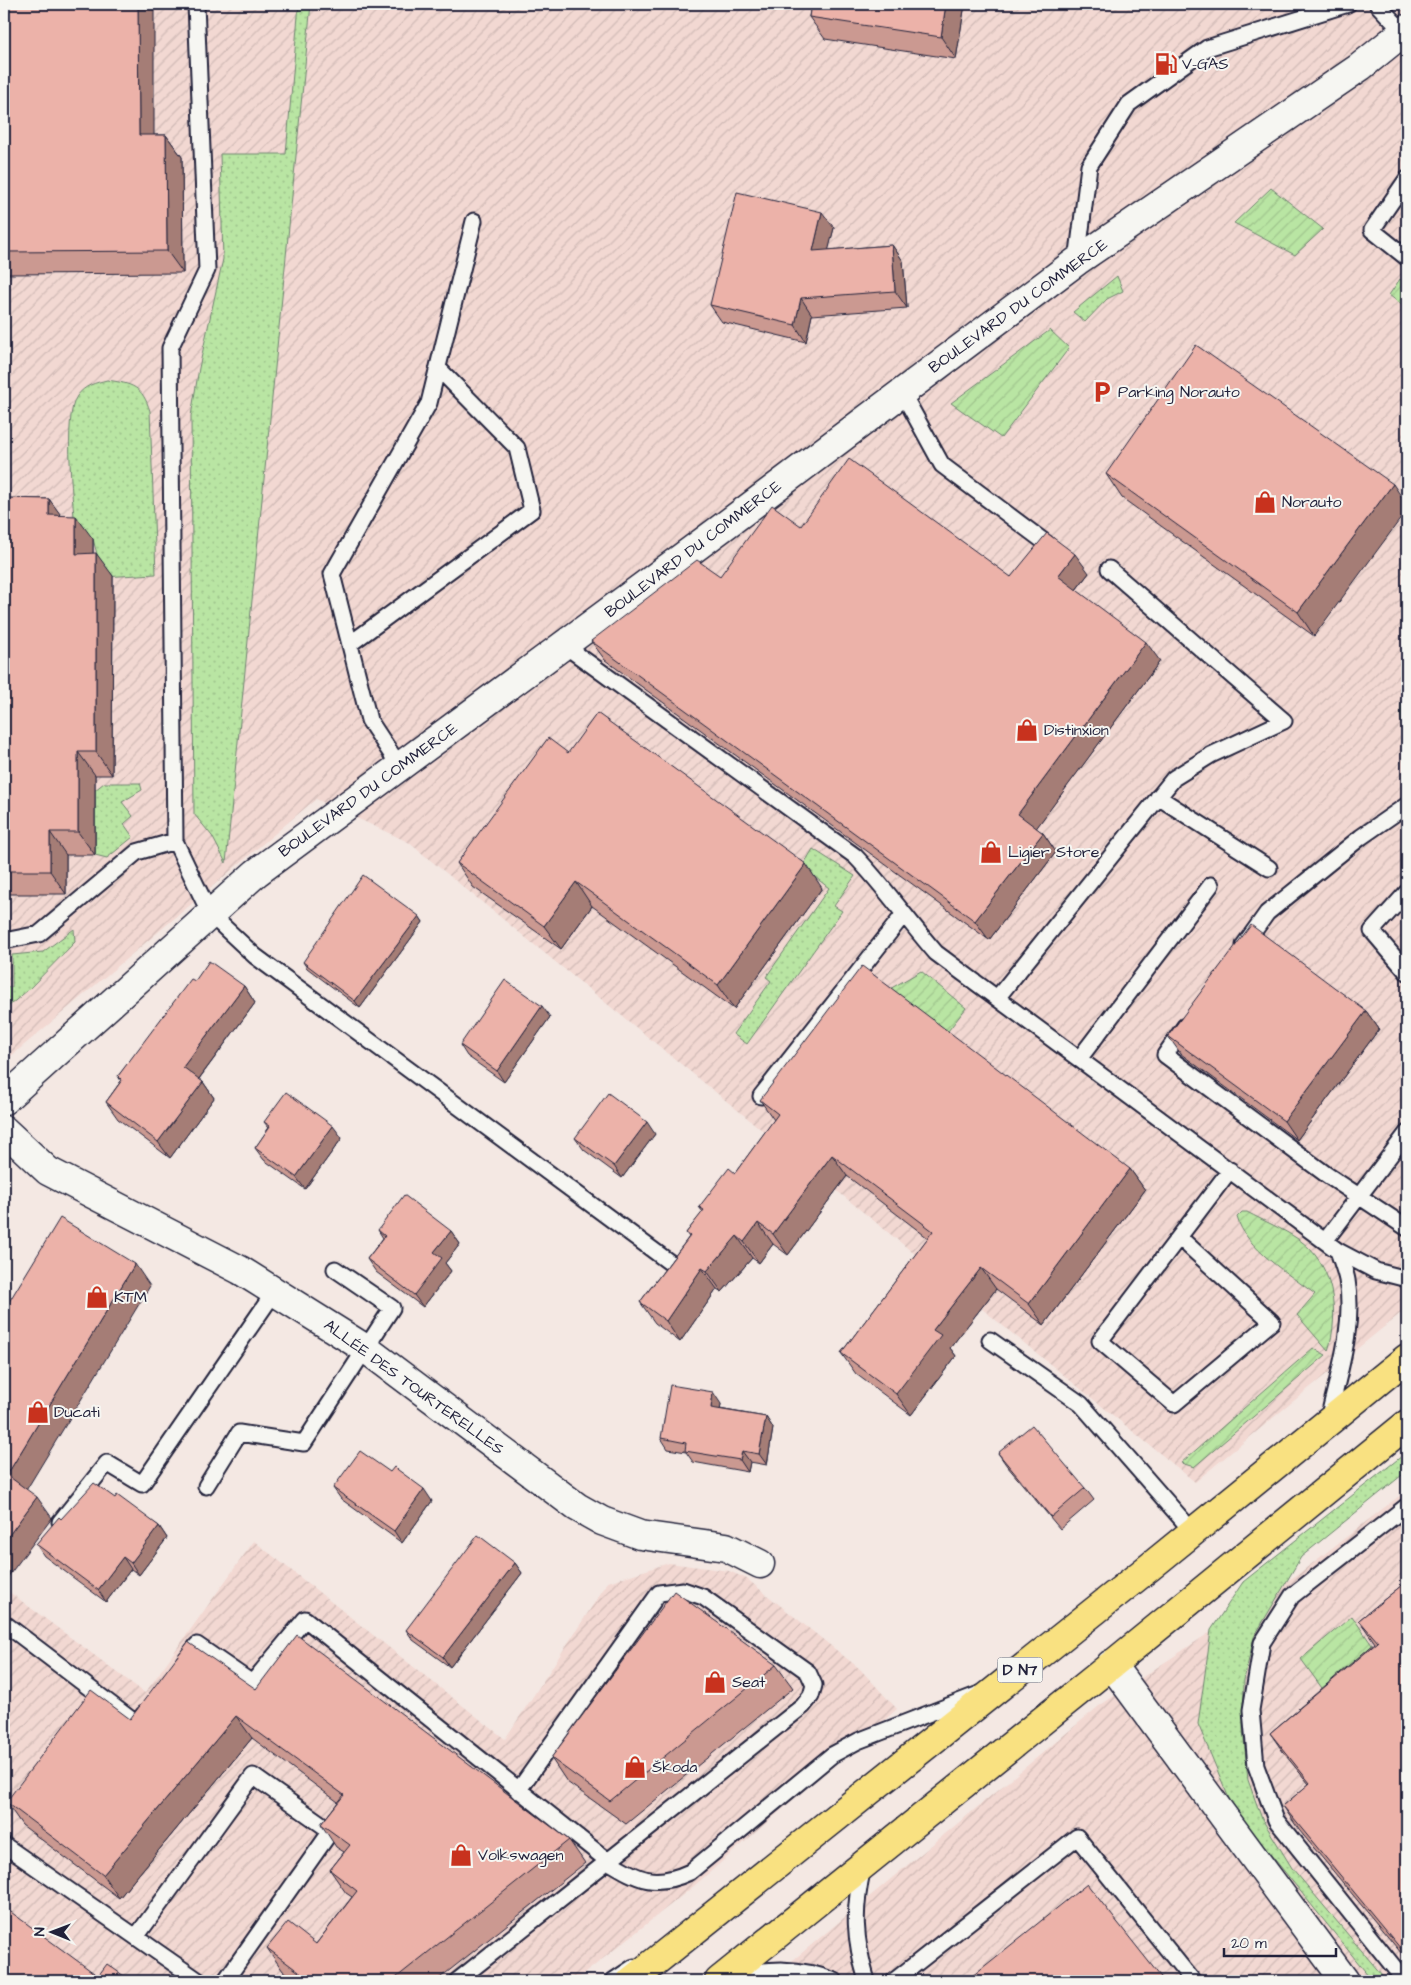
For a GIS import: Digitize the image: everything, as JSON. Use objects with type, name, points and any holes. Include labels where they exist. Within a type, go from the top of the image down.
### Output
[{"type":"main road","name":"D N7","points":[[631,1981],[1193,1532],[1407,1358]]},
{"type":"main road","points":[[722,1979],[1111,1664],[1181,1610],[1407,1424]]},
{"type":"street","name":"BOULEVARD DU COMMERCE","points":[[4,1100],[256,873],[564,646],[1077,261],[1360,67],[1406,32]]},
{"type":"street","name":"ALLÉE DES TOURTERELLES","points":[[4,1130],[48,1171],[240,1270],[275,1290],[366,1349],[585,1512],[602,1521],[640,1535],[726,1546],[760,1564]]},
{"type":"street","points":[[1111,1664],[1345,1981]]},
{"type":"lane","points":[[196,4],[207,270],[170,348],[175,841],[210,914],[255,956],[680,1270]]},
{"type":"lane","points":[[1077,261],[1089,166],[1129,104],[1207,48],[1348,4]]},
{"type":"lane","points":[[1377,4],[1406,32]]},
{"type":"lane","points":[[1407,179],[1372,230],[1407,258]]},
{"type":"lane","points":[[400,767],[369,720],[332,574],[429,403],[474,221]]},
{"type":"lane","points":[[350,644],[532,510],[517,448],[438,368]]},
{"type":"lane","points":[[902,392],[942,465],[1046,543]]},
{"type":"lane","points":[[997,998],[1174,778],[1211,755],[1284,721],[1109,569]]},
{"type":"lane","points":[[564,646],[855,856],[882,884],[936,953],[1338,1250],[1376,1271],[1407,1279]]},
{"type":"lane","points":[[1158,797],[1269,868]]},
{"type":"lane","points":[[1233,960],[1267,913],[1361,837],[1407,805]]},
{"type":"lane","points":[[4,941],[39,934],[137,852],[175,841]]},
{"type":"lane","points":[[1079,1059],[1211,885]]},
{"type":"lane","points":[[1407,892],[1372,931],[1407,972]]},
{"type":"lane","points":[[761,1096],[904,914]]},
{"type":"lane","points":[[1193,1015],[1165,1055],[1327,1175],[1407,1228]]},
{"type":"lane","points":[[1325,1241],[1407,1133]]},
{"type":"lane","points":[[1179,1237],[1272,1322],[1174,1404],[1100,1341],[1179,1237],[1230,1170]]},
{"type":"lane","points":[[1327,1423],[1345,1347],[1349,1312],[1347,1280],[1338,1250]]},
{"type":"lane","points":[[206,1486],[239,1433],[304,1444],[392,1308],[335,1269]]},
{"type":"lane","points":[[52,1533],[107,1463],[142,1484],[275,1290]]},
{"type":"lane","points":[[990,1340],[1082,1404],[1193,1532]]},
{"type":"lane","points":[[1405,1981],[1276,1820],[1256,1766],[1251,1710],[1262,1643],[1292,1596],[1407,1506]]},
{"type":"lane","points":[[457,1981],[614,1864],[804,1706],[811,1696],[814,1685],[808,1672],[703,1597],[684,1590],[659,1593],[518,1791]]},
{"type":"lane","points":[[173,1676],[197,1645],[252,1683],[305,1619],[518,1791],[614,1864],[647,1881],[675,1879],[690,1872],[832,1755],[858,1741],[1001,1685]]},
{"type":"lane","points":[[4,1623],[137,1724],[155,1700]]},
{"type":"lane","points":[[136,1937],[253,1776],[330,1831],[225,1981]]},
{"type":"lane","points":[[894,1981],[1077,1837],[1193,1981]]},
{"type":"lane","points":[[4,1845],[199,1981]]},
{"type":"lane","points":[[864,1865],[857,1894],[854,1919],[856,1942],[867,1981]]},
{"type":"lane","points":[[613,1981],[726,1904]]},
{"type":"lane","points":[[722,1979],[783,1969],[810,1972],[835,1981]]},
{"type":"shaded area","points":[[4,4],[1407,4],[1407,1308],[1195,1482],[408,842],[316,799],[4,1062]]},
{"type":"shaded area","points":[[1407,1490],[1407,1981],[768,1981],[1099,1706],[1301,1572]]},
{"type":"shaded area","points":[[254,1541],[505,1739],[608,1582],[669,1563],[729,1571],[747,1579],[860,1669],[897,1709],[694,1886],[575,1981],[4,1981],[4,1588],[145,1693]]},
{"type":"green space","points":[[299,4],[311,4],[226,863],[212,836],[194,814],[191,416],[199,368],[223,259],[220,154],[286,154]]},
{"type":"green space","points":[[1271,188],[1323,229],[1295,255],[1234,223]]},
{"type":"green space","points":[[1117,276],[1123,291],[1107,299],[1085,322],[1073,312]]},
{"type":"green space","points":[[1400,279],[1407,285],[1407,309],[1389,295]]},
{"type":"green space","points":[[1050,330],[1069,348],[1001,438],[951,403]]},
{"type":"green space","points":[[107,380],[130,385],[140,391],[150,411],[156,574],[103,577],[93,539],[76,539],[70,464],[70,423],[73,407],[77,396],[83,389],[94,383]]},
{"type":"green space","points":[[1407,686],[1407,735],[1402,725],[1401,704]]},
{"type":"green space","points":[[104,783],[140,783],[142,790],[122,802],[133,816],[124,824],[133,837],[107,858],[95,855],[95,790]]},
{"type":"green space","points":[[813,849],[855,876],[834,906],[842,911],[747,1044],[733,1034],[771,981],[766,977],[829,888],[802,867]]},
{"type":"green space","points":[[74,929],[75,942],[28,990],[4,1010],[4,987],[12,987],[12,955],[43,952]]},
{"type":"green space","points":[[921,971],[966,1008],[945,1035],[888,990]]},
{"type":"green space","points":[[1242,1212],[1247,1212],[1298,1239],[1320,1261],[1331,1290],[1333,1305],[1332,1336],[1328,1351],[1297,1315],[1315,1294],[1270,1260],[1249,1239],[1237,1217]]},
{"type":"green space","points":[[1313,1348],[1326,1355],[1194,1467],[1181,1463]]},
{"type":"green space","points":[[1407,1452],[1407,1471],[1301,1557],[1254,1637],[1244,1680],[1243,1729],[1248,1780],[1262,1819],[1292,1868],[1387,1981],[1373,1981],[1233,1808],[1198,1724],[1211,1630],[1243,1582]]},
{"type":"green space","points":[[1352,1616],[1383,1661],[1332,1702],[1301,1659]]},
{"type":"building","points":[[4,4],[138,4],[139,135],[166,135],[167,251],[4,252]]},
{"type":"building","points":[[811,4],[946,4],[941,37],[809,17]]},
{"type":"building","points":[[737,192],[822,212],[813,251],[892,245],[895,291],[801,298],[795,325],[710,305]]},
{"type":"building","name":"Norauto","points":[[1196,345],[1393,484],[1298,612],[1106,474]]},
{"type":"building","points":[[849,459],[1011,577],[1047,533],[1075,554],[1058,576],[1146,642],[1018,814],[1043,833],[975,921],[591,641],[697,560],[720,576],[772,505],[801,526]]},
{"type":"building","points":[[4,498],[49,499],[49,515],[76,516],[76,554],[96,553],[96,752],[78,752],[78,832],[50,832],[50,871],[4,871]]},
{"type":"building","points":[[597,713],[806,864],[718,985],[576,882],[544,926],[457,863],[548,738],[568,753]]},
{"type":"building","points":[[363,875],[419,916],[355,1001],[303,962]]},
{"type":"building","points":[[1251,925],[1366,1011],[1284,1121],[1168,1036]]},
{"type":"building","points":[[209,961],[244,986],[183,1067],[203,1082],[158,1142],[106,1102],[122,1080],[118,1076],[191,979],[195,981]]},
{"type":"building","points":[[862,966],[1130,1169],[1029,1304],[981,1268],[933,1330],[941,1335],[896,1394],[841,1353],[933,1231],[832,1155],[773,1234],[758,1223],[744,1242],[737,1236],[707,1271],[702,1268],[666,1321],[640,1302],[690,1236],[686,1233],[704,1210],[699,1207],[729,1168],[735,1173],[778,1114],[760,1100]]},
{"type":"building","points":[[505,980],[542,1006],[497,1071],[460,1045]]},
{"type":"building","points":[[286,1092],[333,1126],[296,1177],[255,1148],[270,1126],[264,1122]]},
{"type":"building","points":[[608,1093],[647,1122],[614,1166],[575,1138]]},
{"type":"building","points":[[404,1195],[451,1231],[434,1252],[442,1258],[414,1295],[367,1259],[385,1236],[378,1230]]},
{"type":"building","name":"Ducati","points":[[60,1218],[135,1264],[7,1475],[37,1497],[4,1542],[4,1310]]},
{"type":"building","points":[[670,1385],[713,1392],[711,1408],[766,1417],[759,1454],[742,1451],[740,1460],[685,1451],[686,1443],[661,1438]]},
{"type":"building","points":[[1032,1425],[1085,1488],[1051,1517],[998,1453]]},
{"type":"building","points":[[360,1451],[390,1472],[394,1467],[424,1489],[394,1531],[333,1488]]},
{"type":"building","points":[[94,1483],[115,1498],[117,1495],[159,1526],[131,1563],[123,1557],[98,1590],[36,1544],[59,1517],[61,1519]]},
{"type":"building","points":[[478,1535],[515,1563],[443,1657],[406,1630]]},
{"type":"building","points":[[1407,1581],[1406,1955],[1283,1806],[1310,1783],[1270,1733],[1378,1642],[1359,1620]]},
{"type":"building","points":[[674,1591],[776,1665],[610,1801],[551,1758]]},
{"type":"building","points":[[297,1635],[569,1840],[392,1981],[311,1981],[267,1948],[288,1922],[316,1944],[357,1891],[330,1870],[350,1845],[321,1824],[344,1795],[236,1716],[103,1875],[6,1802],[91,1690],[130,1719],[188,1642],[256,1689]]},
{"type":"building","points":[[1087,1884],[1164,1981],[966,1981]]},
{"type":"building","points":[[4,1907],[98,1976],[107,1964],[131,1981],[4,1981]]},
{"type":"place","name":"V-GAS","points":[[1166,64]]},
{"type":"place","name":"Parking Norauto","points":[[1102,392]]},
{"type":"place","name":"Norauto","points":[[1265,502]]},
{"type":"place","name":"Distinxion","points":[[1027,730]]},
{"type":"place","name":"Ligier Store","points":[[991,852]]},
{"type":"place","name":"KTM","points":[[97,1297]]},
{"type":"place","name":"Ducati","points":[[38,1412]]},
{"type":"place","name":"Seat","points":[[715,1682]]},
{"type":"place","name":"Škoda","points":[[635,1767]]},
{"type":"place","name":"Volkswagen","points":[[461,1855]]}]
